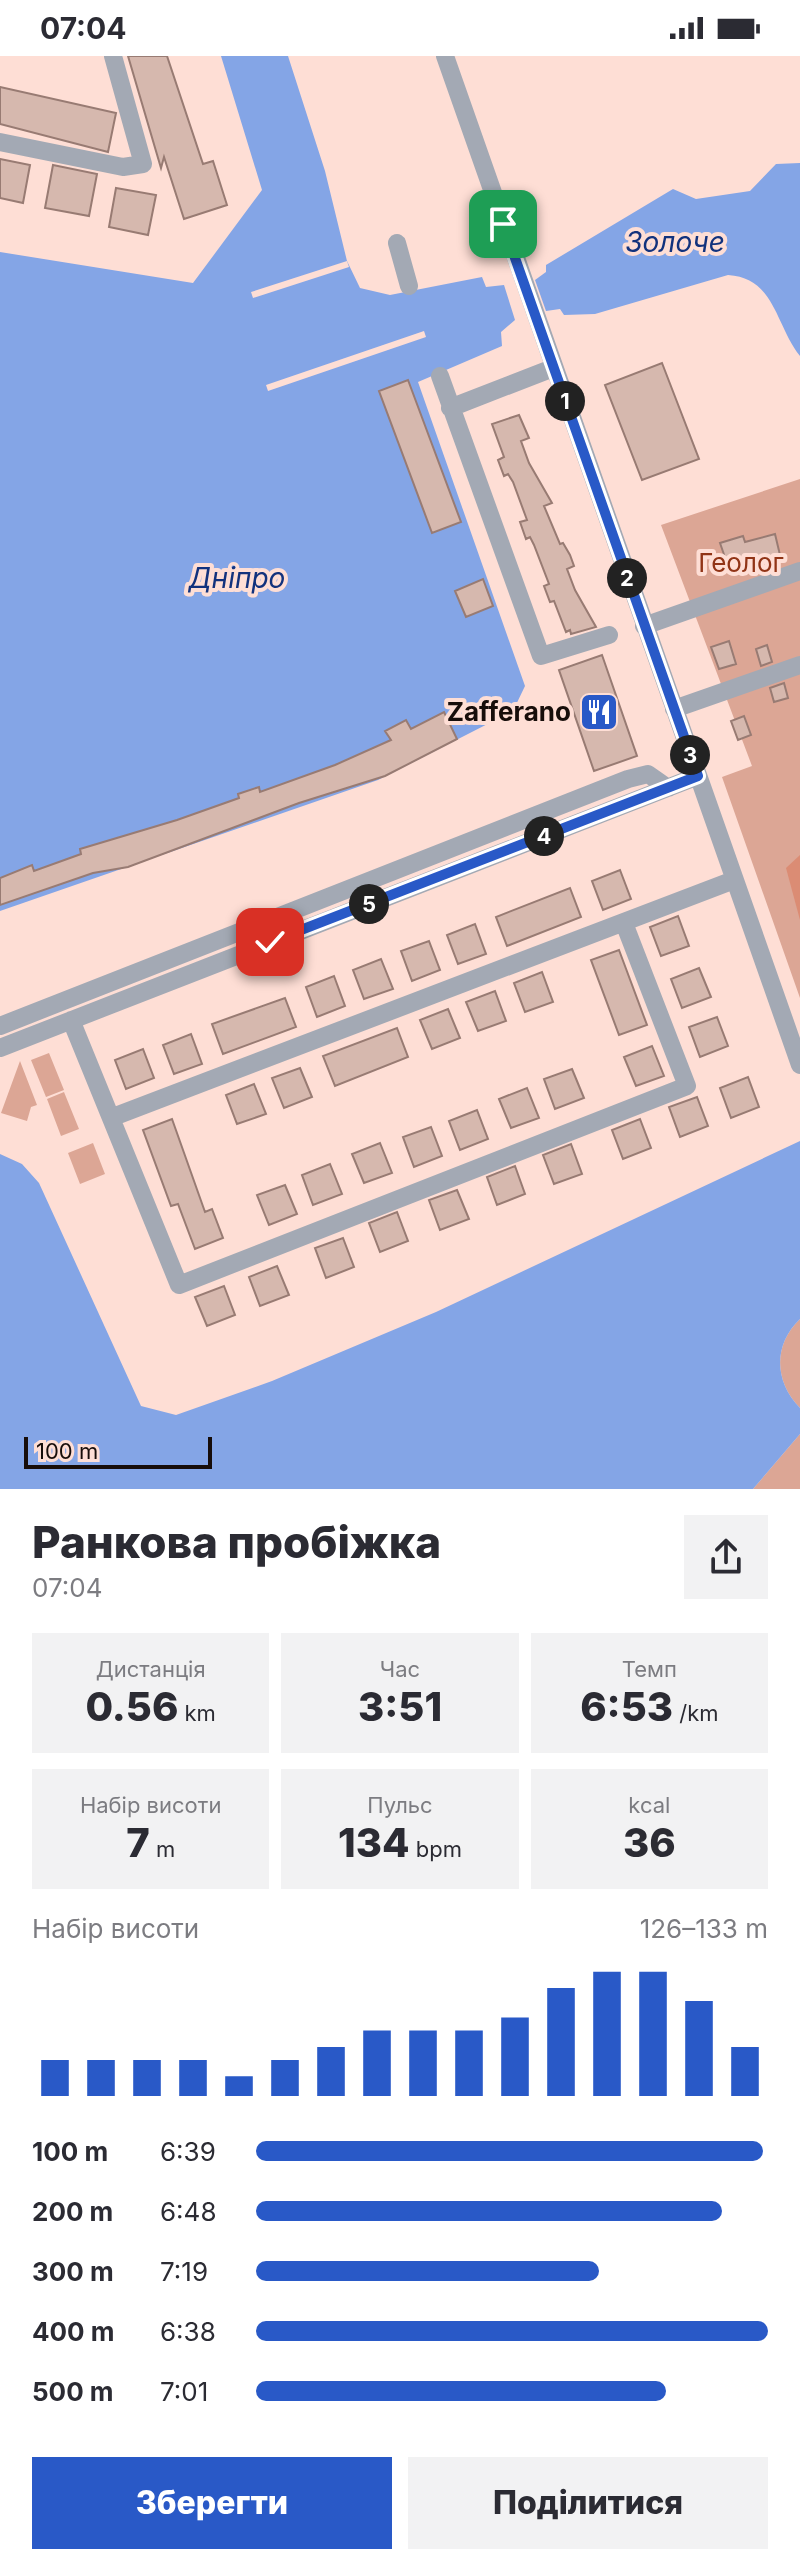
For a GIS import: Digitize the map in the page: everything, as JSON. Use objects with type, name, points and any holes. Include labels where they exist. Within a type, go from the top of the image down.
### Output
[{"type":"street","points":[[0,142],[123,167],[143,164],[113,56]]},
{"type":"street","points":[[445,56],[800,1065]]},
{"type":"street","points":[[397,243],[409,286]]},
{"type":"street","points":[[450,408],[553,368]]},
{"type":"street","points":[[440,376],[541,656],[609,635]]},
{"type":"street","points":[[644,626],[800,571]]},
{"type":"street","points":[[674,709],[800,665]]},
{"type":"street","points":[[0,1026],[628,779],[648,774],[668,788]]},
{"type":"street","points":[[0,1048],[698,776]]},
{"type":"street","points":[[113,1117],[734,880]]},
{"type":"street","points":[[71,1020],[179,1285],[687,1086],[624,923]]},
{"type":"green space","name":"Геолог","points":[[800,479],[800,998],[722,777],[752,766],[661,525]]},
{"type":"green space","points":[[49,1053],[64,1090],[46,1097],[31,1060]]},
{"type":"green space","points":[[20,1061],[37,1105],[31,1107],[27,1121],[1,1113]]},
{"type":"green space","points":[[64,1092],[79,1129],[61,1136],[47,1099]]},
{"type":"green space","points":[[93,1143],[105,1174],[80,1184],[68,1153]]},
{"type":"green space","points":[[800,1319],[800,1408],[785,1386],[780,1363],[785,1340]]},
{"type":"green space","points":[[800,1434],[800,1489],[753,1489]]},
{"type":"shaded area","points":[[800,855],[800,920],[786,868]]},
{"type":"water","name":"Дніпро","points":[[221,56],[288,56],[325,171],[347,261],[360,288],[390,295],[482,277],[486,287],[504,285],[515,320],[501,332],[502,346],[418,382],[525,686],[513,711],[378,780],[0,911],[0,252],[193,283],[262,190]]},
{"type":"water","name":"Золоче","points":[[800,163],[800,356],[765,294],[756,284],[728,275],[595,314],[564,315],[560,309],[546,311],[535,280],[546,272],[546,265],[673,189],[696,199],[750,191],[776,164]]},
{"type":"water","points":[[800,1141],[800,1319],[785,1340],[780,1363],[785,1386],[800,1408],[800,1434],[753,1489],[0,1489],[0,1154],[22,1164],[39,1183],[141,1406],[176,1415],[272,1381],[436,1312]]},
{"type":"pier","points":[[347,261],[349,267],[253,298],[251,292]]},
{"type":"pier","points":[[424,331],[426,337],[268,391],[266,385]]},
{"type":"building","points":[[128,56],[167,56],[203,164],[213,161],[227,205],[184,219],[164,157],[161,168]]},
{"type":"building","points":[[0,87],[116,113],[108,152],[0,124]]},
{"type":"building","points":[[0,159],[30,165],[23,203],[0,198]]},
{"type":"building","points":[[53,165],[97,174],[89,216],[45,208]]},
{"type":"building","points":[[116,188],[156,195],[148,235],[109,227]]},
{"type":"building","points":[[662,363],[699,459],[642,480],[605,385]]},
{"type":"building","points":[[408,380],[461,522],[432,533],[379,391]]},
{"type":"building","points":[[519,415],[529,438],[521,441],[529,463],[552,503],[544,506],[560,544],[563,543],[570,555],[574,566],[567,569],[575,590],[596,627],[571,634],[570,630],[566,632],[554,601],[550,602],[544,586],[549,584],[534,545],[530,537],[526,539],[520,522],[527,520],[513,482],[508,474],[504,476],[498,460],[504,457],[492,424]]},
{"type":"building","points":[[775,534],[780,555],[730,572],[720,543],[743,536],[745,542]]},
{"type":"building","points":[[483,579],[493,606],[466,617],[455,591]]},
{"type":"building","points":[[729,641],[736,664],[719,669],[711,647]]},
{"type":"building","points":[[767,645],[772,662],[761,666],[756,649]]},
{"type":"building","points":[[602,655],[637,756],[594,771],[559,670]]},
{"type":"building","points":[[784,683],[788,698],[774,702],[770,688]]},
{"type":"building","points":[[444,712],[457,739],[385,776],[299,803],[128,867],[93,873],[0,905],[0,878],[32,865],[34,871],[81,854],[80,849],[177,820],[239,798],[238,794],[259,787],[260,792],[335,765],[391,740],[385,731],[406,720],[411,729]]},
{"type":"building","points":[[744,716],[751,735],[738,740],[731,721]]},
{"type":"building","points":[[620,870],[631,899],[603,910],[592,881]]},
{"type":"building","points":[[570,888],[581,917],[507,946],[496,917]]},
{"type":"building","points":[[678,916],[689,946],[661,956],[650,927]]},
{"type":"building","points":[[475,924],[486,954],[458,964],[447,935]]},
{"type":"building","points":[[429,941],[440,970],[412,981],[401,951]]},
{"type":"building","points":[[619,950],[647,1025],[619,1035],[591,960]]},
{"type":"building","points":[[381,959],[393,989],[364,999],[353,970]]},
{"type":"building","points":[[699,968],[711,997],[682,1008],[671,979]]},
{"type":"building","points":[[542,972],[553,1002],[525,1012],[514,983]]},
{"type":"building","points":[[334,976],[345,1006],[317,1017],[306,987]]},
{"type":"building","points":[[495,991],[506,1021],[478,1031],[466,1002]]},
{"type":"building","points":[[285,998],[296,1027],[223,1054],[212,1024]]},
{"type":"building","points":[[448,1009],[460,1038],[432,1049],[420,1020]]},
{"type":"building","points":[[717,1017],[728,1046],[700,1057],[689,1027]]},
{"type":"building","points":[[397,1028],[408,1057],[335,1086],[323,1056]]},
{"type":"building","points":[[191,1034],[202,1064],[174,1074],[163,1045]]},
{"type":"building","points":[[652,1046],[664,1076],[636,1086],[624,1057]]},
{"type":"building","points":[[143,1049],[154,1078],[126,1089],[115,1060]]},
{"type":"building","points":[[300,1068],[312,1097],[284,1108],[272,1078]]},
{"type":"building","points":[[572,1069],[584,1098],[555,1109],[544,1079]]},
{"type":"building","points":[[748,1077],[759,1107],[731,1118],[720,1088]]},
{"type":"building","points":[[254,1084],[266,1114],[237,1124],[226,1095]]},
{"type":"building","points":[[527,1088],[539,1118],[511,1128],[499,1099]]},
{"type":"building","points":[[697,1097],[708,1126],[680,1137],[669,1107]]},
{"type":"building","points":[[477,1110],[488,1139],[460,1150],[449,1121]]},
{"type":"building","points":[[172,1119],[205,1212],[212,1209],[223,1238],[195,1249],[178,1204],[171,1206],[143,1130]]},
{"type":"building","points":[[640,1119],[651,1148],[623,1159],[612,1130]]},
{"type":"building","points":[[431,1127],[442,1156],[414,1167],[403,1137]]},
{"type":"building","points":[[380,1143],[392,1173],[364,1183],[352,1154]]},
{"type":"building","points":[[571,1144],[582,1174],[554,1184],[543,1155]]},
{"type":"building","points":[[330,1164],[342,1194],[313,1205],[302,1175]]},
{"type":"building","points":[[515,1166],[525,1194],[497,1205],[487,1177]]},
{"type":"building","points":[[285,1185],[297,1214],[269,1225],[257,1195]]},
{"type":"building","points":[[457,1190],[469,1219],[440,1230],[429,1200]]},
{"type":"building","points":[[397,1212],[408,1241],[380,1252],[369,1223]]},
{"type":"building","points":[[343,1238],[354,1267],[326,1278],[315,1248]]},
{"type":"building","points":[[277,1266],[289,1295],[260,1306],[249,1277]]},
{"type":"building","points":[[224,1286],[235,1315],[207,1326],[195,1297]]},
{"type":"place","name":"Zafferano","points":[[599,712]]},
{"type":"route","points":[[270,942],[698,776],[503,224]]}]
